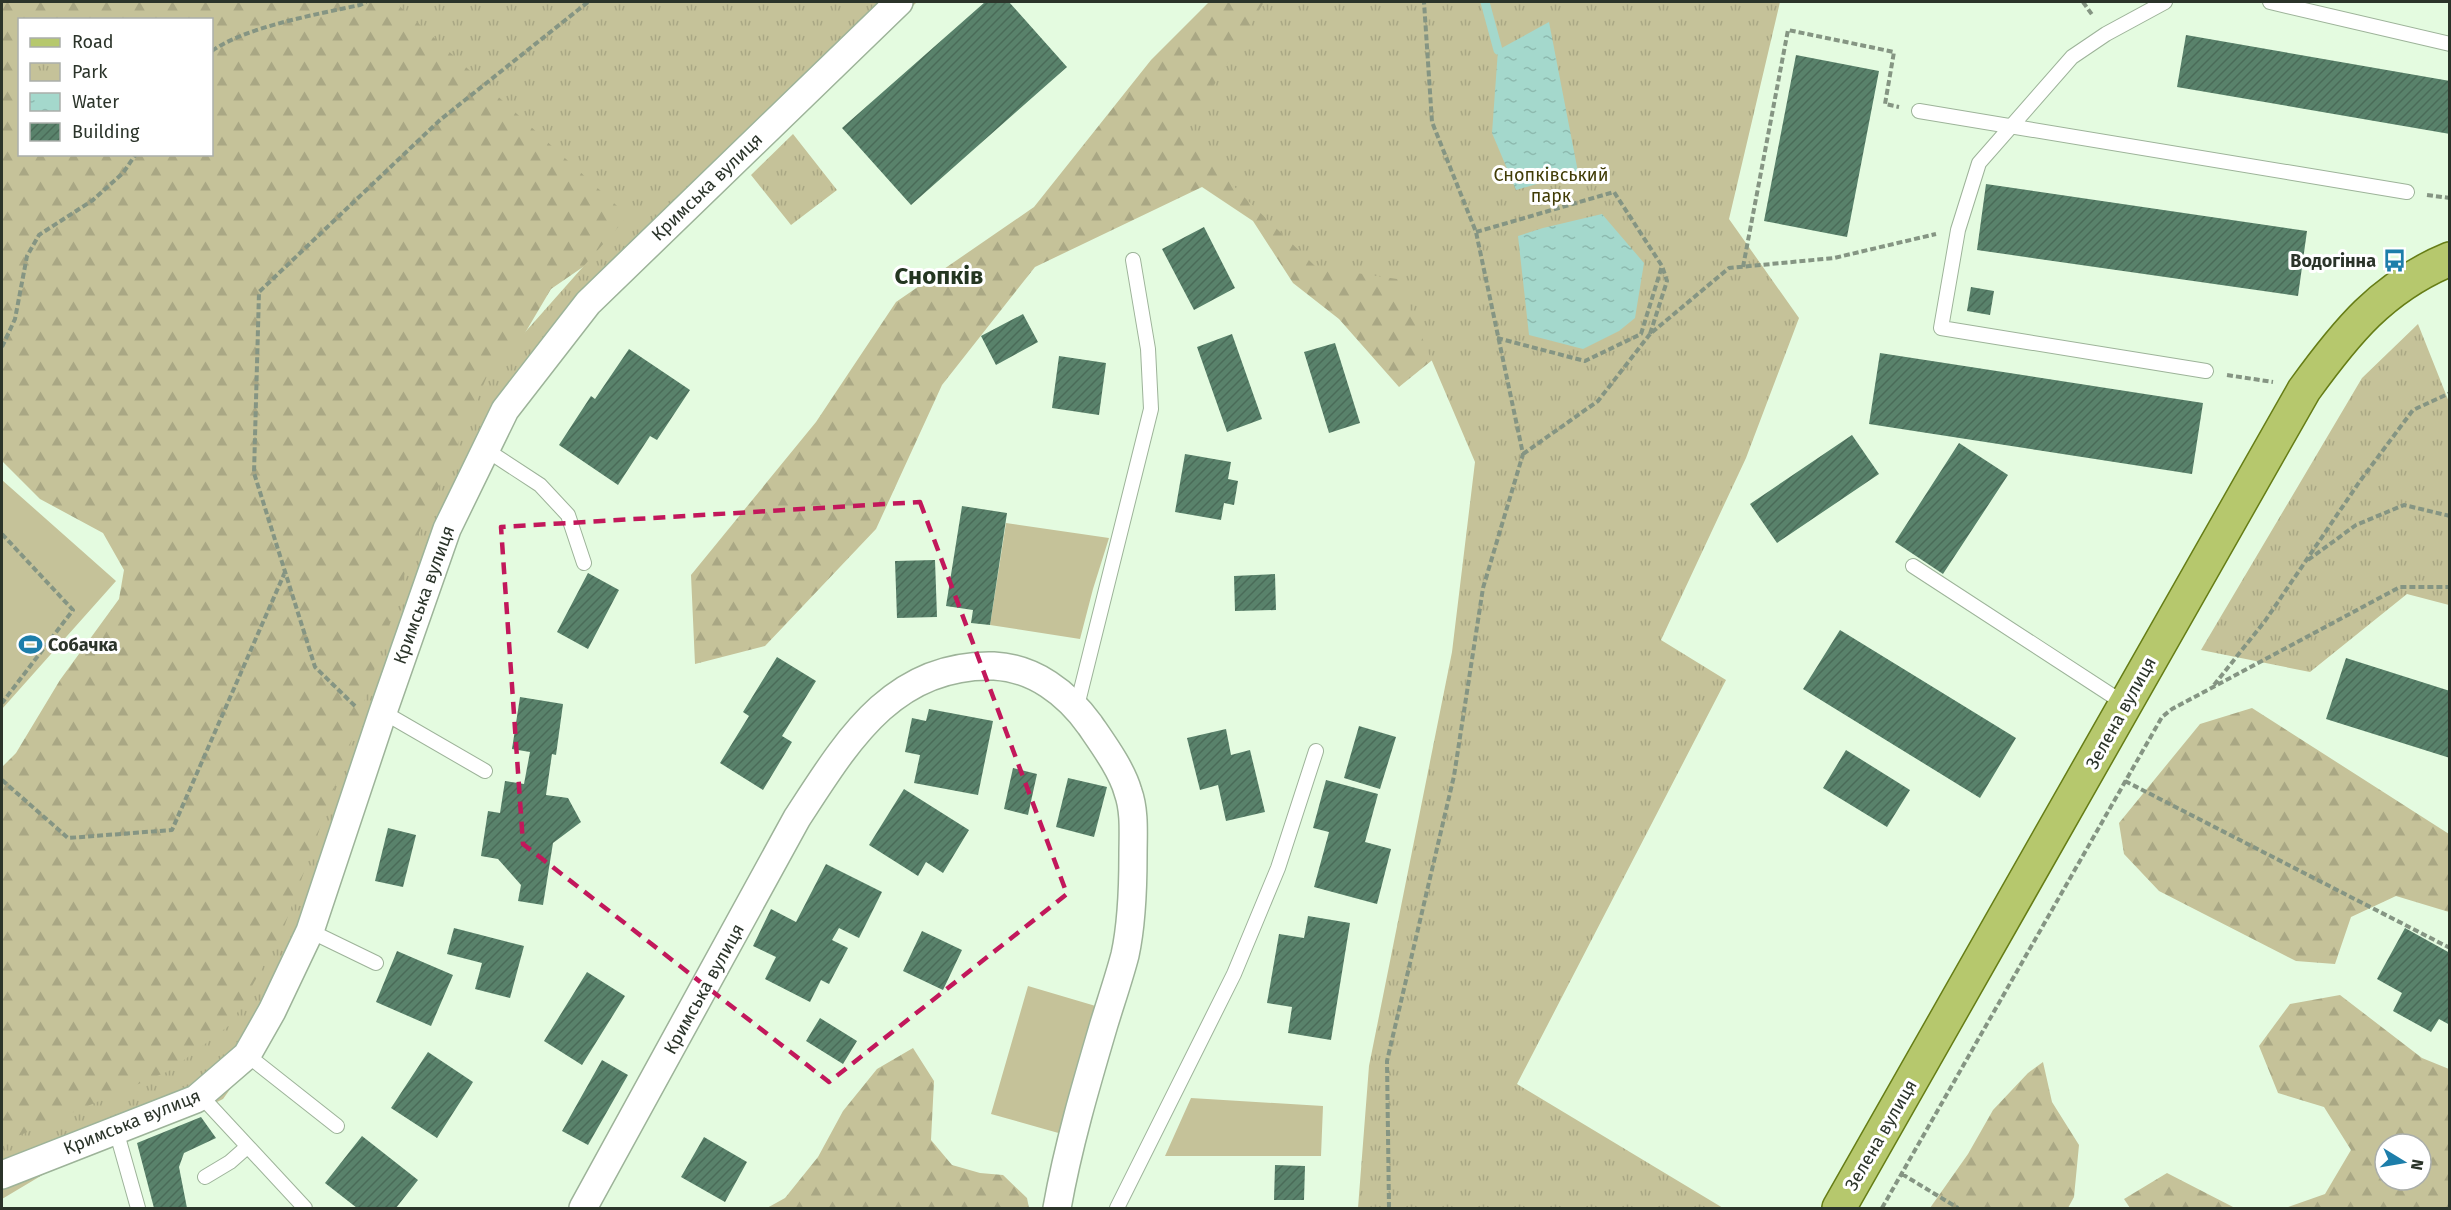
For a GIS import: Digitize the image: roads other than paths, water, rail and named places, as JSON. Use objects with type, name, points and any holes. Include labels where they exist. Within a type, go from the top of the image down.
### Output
[{"type":"main road","name":"Зелена вулиця","points":[[1839,1209],[2304,390],[2340,339],[2383,298],[2421,271],[2450,259]]},
{"type":"street","name":"Кримська вулиця","points":[[2,1175],[201,1096],[247,1056],[272,1011],[310,932],[380,719],[447,529],[505,410],[588,303],[899,2]]},
{"type":"street","name":"Кримська вулиця","points":[[583,1209],[797,818],[838,756],[880,707],[925,677],[968,665],[1007,667],[1041,678],[1077,706],[1104,745],[1129,792],[1134,832],[1133,886],[1125,954],[1065,1162],[1057,1209]]},
{"type":"lane","points":[[2165,2],[2106,34],[2072,57],[1979,164],[1958,230],[1941,328],[2206,371]]},
{"type":"lane","points":[[2270,2],[2450,44]]},
{"type":"lane","points":[[1919,111],[2407,192]]},
{"type":"lane","points":[[1077,706],[1151,409],[1148,349],[1133,260]]},
{"type":"lane","points":[[485,449],[540,485],[568,515],[584,563]]},
{"type":"lane","points":[[1913,566],[2126,704]]},
{"type":"lane","points":[[380,719],[485,771]]},
{"type":"lane","points":[[1117,1209],[1234,974],[1278,868],[1316,751]]},
{"type":"lane","points":[[310,932],[376,963]]},
{"type":"lane","points":[[247,1056],[337,1126]]},
{"type":"lane","points":[[201,1096],[305,1209]]},
{"type":"lane","points":[[116,1130],[138,1209]]},
{"type":"lane","points":[[205,1177],[230,1162],[248,1147]]},
{"type":"water","points":[[1549,22],[1578,172],[1516,190],[1492,133],[1498,50]]},
{"type":"water","points":[[1602,214],[1644,263],[1635,318],[1619,331],[1583,349],[1529,335],[1518,236]]},
{"type":"waterway","points":[[1485,2],[1498,50]]},
{"type":"place","name":"Водогінна","points":[[2394,261]]},
{"type":"place","name":"Собачка","points":[[30,645]]},
{"type":"district","name":"Снопків","points":[[939,276]]},
{"type":"park label","name":"Снопківський парк","points":[[1551,186]]}]
